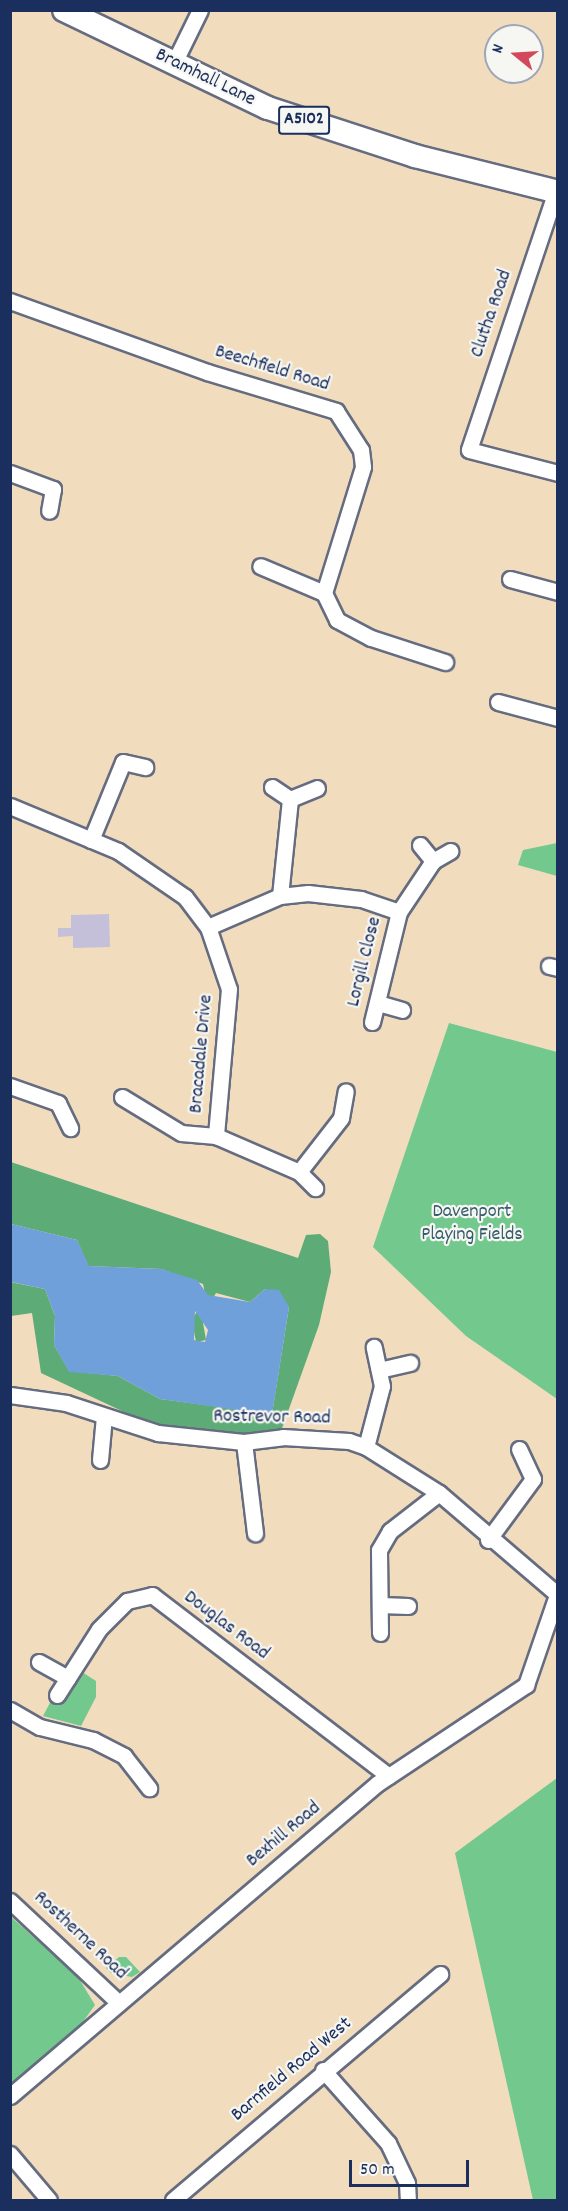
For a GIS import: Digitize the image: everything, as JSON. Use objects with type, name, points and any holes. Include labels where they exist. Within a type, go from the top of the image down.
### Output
[{"type":"main road","name":"Bramhall Lane","points":[[64,10],[268,108],[415,156],[556,192]]},
{"type":"street","points":[[174,63],[200,10]]},
{"type":"street","name":"Clutha Road","points":[[556,192],[469,450],[558,473]]},
{"type":"street","name":"Beechfield Road","points":[[10,301],[207,372],[336,411],[361,450],[363,467],[324,593]]},
{"type":"street","points":[[10,473],[52,489],[49,511]]},
{"type":"street","points":[[260,566],[324,593],[337,620],[371,638],[445,662]]},
{"type":"street","points":[[510,579],[558,592]]},
{"type":"street","points":[[498,702],[558,718]]},
{"type":"street","points":[[91,840],[123,762],[145,767]]},
{"type":"street","points":[[272,787],[290,799]]},
{"type":"street","points":[[290,799],[317,788]]},
{"type":"street","points":[[280,896],[290,799]]},
{"type":"street","name":"Bracadale Drive","points":[[10,806],[91,840],[153,870],[208,927],[229,989],[216,1136]]},
{"type":"street","points":[[420,845],[432,861]]},
{"type":"street","name":"Lorgill Close","points":[[372,1022],[399,912],[432,861],[450,851]]},
{"type":"street","name":"Lorgill Close","points":[[208,927],[280,896],[308,893],[361,899],[399,912]]},
{"type":"street","points":[[378,1003],[402,1010]]},
{"type":"street","points":[[10,1086],[58,1103],[70,1128]]},
{"type":"street","points":[[299,1172],[341,1118],[346,1091]]},
{"type":"street","name":"Bracadale Drive","points":[[122,1097],[181,1132],[216,1136],[299,1172],[315,1188]]},
{"type":"street","points":[[366,1447],[382,1386],[374,1347]]},
{"type":"street","points":[[379,1370],[410,1363]]},
{"type":"street","name":"Rostrevor Road","points":[[10,1395],[66,1403],[158,1432],[244,1442],[284,1437],[366,1447],[439,1493],[488,1540],[557,1595]]},
{"type":"street","points":[[100,1460],[104,1416]]},
{"type":"street","points":[[244,1442],[255,1533]]},
{"type":"street","points":[[488,1540],[533,1479],[519,1449]]},
{"type":"street","points":[[380,1633],[379,1550],[390,1531],[439,1493]]},
{"type":"street","name":"Douglas Road","points":[[57,1695],[99,1629],[127,1601],[152,1595],[389,1776]]},
{"type":"street","name":"Bexhill Road","points":[[10,2096],[389,1776],[526,1685],[557,1595]]},
{"type":"street","points":[[380,1605],[408,1606]]},
{"type":"street","points":[[39,1662],[68,1678]]},
{"type":"street","points":[[10,1710],[40,1727],[93,1740],[124,1756],[149,1788]]},
{"type":"street","name":"Rostherne Road","points":[[10,1901],[119,2003]]},
{"type":"street","name":"Barnfield Road West","points":[[173,2200],[190,2195],[323,2070],[440,1974]]},
{"type":"street","points":[[323,2070],[388,2143],[407,2183],[408,2200]]},
{"type":"street","points":[[10,2154],[49,2200]]},
{"type":"shaded area","points":[[109,914],[110,947],[73,948],[73,936],[58,937],[58,928],[71,928],[71,915]]},
{"type":"green space","points":[[557,843],[557,876],[518,865],[523,850]]},
{"type":"green space","name":"Davenport Playing Fields","points":[[449,1023],[557,1052],[557,1399],[466,1336],[373,1247]]},
{"type":"green space","points":[[11,1162],[298,1258],[306,1235],[320,1234],[328,1241],[331,1272],[319,1325],[280,1434],[254,1438],[158,1428],[41,1373],[32,1313],[11,1316],[10,1282],[45,1289],[55,1316],[54,1345],[69,1371],[118,1376],[160,1399],[272,1414],[289,1307],[265,1289],[250,1302],[216,1293],[202,1317],[206,1340],[196,1342],[192,1321],[205,1294],[203,1284],[161,1269],[88,1266],[77,1240],[11,1224]]},
{"type":"green space","points":[[82,1672],[96,1681],[96,1697],[81,1726],[43,1716],[53,1697],[60,1702]]},
{"type":"green space","points":[[557,1778],[557,2200],[533,2200],[455,1853]]},
{"type":"green space","points":[[11,1917],[78,1977],[95,2005],[77,2030],[11,2084]]},
{"type":"green space","points":[[119,1957],[126,1957],[140,1972],[132,1977],[111,1973],[106,1968]]},
{"type":"water","points":[[11,1224],[77,1240],[89,1266],[161,1269],[197,1280],[208,1295],[250,1302],[265,1289],[279,1290],[289,1307],[272,1415],[160,1399],[118,1376],[69,1372],[54,1345],[55,1316],[45,1289],[11,1282]],"holes":[[[195,1311],[208,1330],[205,1342],[194,1340]]]}]
